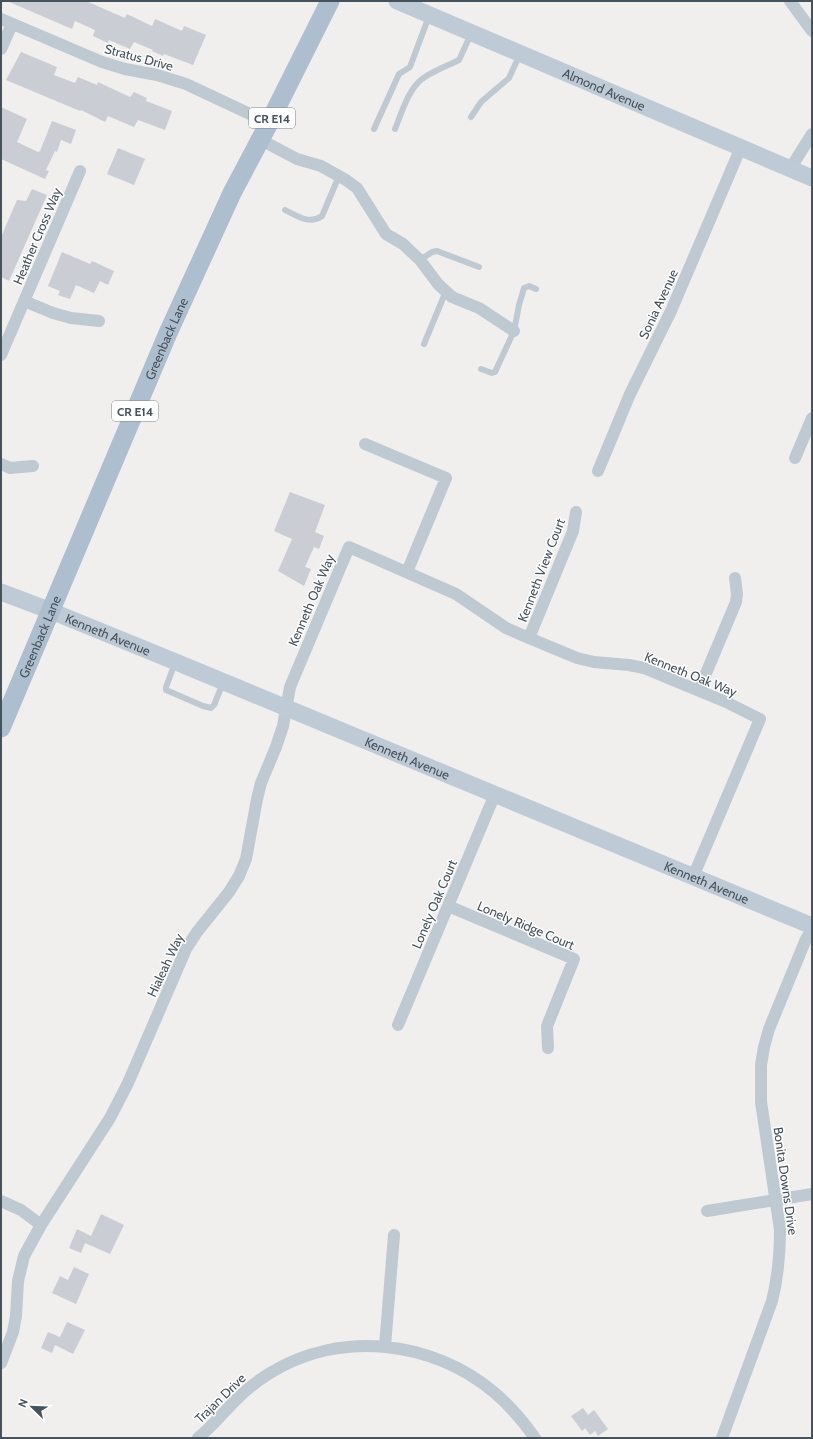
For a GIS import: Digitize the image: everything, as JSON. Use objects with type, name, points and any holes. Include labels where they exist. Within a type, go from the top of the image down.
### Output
[{"type":"main road","name":"Greenback Lane","points":[[1,728],[168,334],[232,193],[265,132],[330,1]]},
{"type":"main road","name":"Almond Avenue","points":[[397,1],[812,178]]},
{"type":"main road","name":"Kenneth Avenue","points":[[1,592],[286,707],[812,927]]},
{"type":"street","points":[[790,1],[812,31]]},
{"type":"street","name":"Stratus Drive","points":[[6,22],[102,62],[125,69],[157,75],[186,84],[265,132],[297,159],[321,166],[339,176],[357,188],[386,234],[403,244],[420,260],[438,284],[452,297],[479,308],[514,331]]},
{"type":"street","points":[[1,49],[6,22]]},
{"type":"street","points":[[790,169],[812,134]]},
{"type":"street","name":"Sonia Avenue","points":[[598,471],[630,394],[672,311],[742,147]]},
{"type":"street","name":"Heather Cross Way","points":[[1,355],[80,171]]},
{"type":"street","points":[[24,300],[53,313],[71,318],[99,321]]},
{"type":"street","points":[[795,458],[812,418]]},
{"type":"street","points":[[365,444],[446,478],[407,572]]},
{"type":"street","points":[[1,464],[10,468],[33,466]]},
{"type":"street","name":"Kenneth View Court","points":[[529,638],[573,531],[576,512]]},
{"type":"street","name":"Kenneth Oak Way","points":[[286,707],[290,687],[349,547],[456,594],[506,628],[577,658],[594,662],[644,668],[699,690],[760,719],[693,877]]},
{"type":"street","points":[[699,690],[736,602],[737,594],[735,578]]},
{"type":"street","name":"Hialeah Way","points":[[1,1363],[13,1332],[16,1316],[19,1272],[24,1256],[41,1225],[110,1118],[128,1083],[186,949],[196,932],[229,892],[239,876],[249,850],[261,783],[283,726],[286,707]]},
{"type":"street","name":"Lonely Oak Court","points":[[398,1025],[495,794]]},
{"type":"street","name":"Lonely Ridge Court","points":[[448,906],[574,959],[547,1026],[548,1048]]},
{"type":"street","name":"Bonita Downs Drive","points":[[722,1438],[772,1301],[777,1281],[780,1237],[761,1102],[761,1065],[764,1047],[772,1021],[812,927]]},
{"type":"street","points":[[707,1211],[812,1194]]},
{"type":"street","points":[[1,1201],[21,1210],[41,1225]]},
{"type":"street","points":[[385,1346],[394,1235]]},
{"type":"street","name":"Trajan Drive","points":[[198,1438],[239,1397],[270,1373],[306,1356],[339,1348],[365,1346],[385,1346],[417,1352],[436,1358],[470,1375],[494,1392],[510,1406],[535,1438]]},
{"type":"lane","points":[[374,129],[399,74],[410,67],[429,15]]},
{"type":"lane","points":[[396,129],[412,90],[422,79],[431,73],[459,60],[471,33]]},
{"type":"lane","points":[[471,117],[481,102],[509,78],[520,54]]},
{"type":"lane","points":[[285,210],[306,220],[316,220],[322,216],[339,176]]},
{"type":"lane","points":[[420,260],[432,252],[437,251],[479,267]]},
{"type":"lane","points":[[481,368],[492,373],[495,372],[514,331],[524,288],[529,286],[536,289]]},
{"type":"lane","points":[[424,344],[446,291]]},
{"type":"lane","points":[[176,662],[166,690],[203,706],[211,708],[214,705],[224,682]]},
{"type":"building","points":[[7,1],[86,1],[125,18],[127,14],[152,26],[155,19],[182,31],[184,26],[206,35],[193,65],[164,54],[163,56],[134,42],[130,49],[109,40],[108,43],[93,36],[95,30],[75,21],[72,29]]},
{"type":"building","points":[[21,52],[57,67],[54,75],[75,83],[78,77],[97,85],[98,82],[130,97],[134,92],[147,98],[146,101],[172,111],[165,130],[138,120],[134,127],[108,116],[105,122],[81,110],[80,111],[6,80]]},
{"type":"building","points":[[1,107],[27,119],[17,142],[38,152],[40,151],[52,121],[76,130],[71,144],[61,140],[57,152],[55,151],[46,170],[49,171],[45,179],[1,159]]},
{"type":"building","points":[[118,148],[145,159],[134,185],[107,174]]},
{"type":"building","points":[[32,189],[47,195],[9,281],[1,277],[1,237],[17,200],[26,201]]},
{"type":"building","points":[[62,252],[90,264],[92,261],[114,271],[108,285],[100,281],[94,293],[76,285],[70,299],[58,295],[60,291],[48,286]]},
{"type":"building","points":[[290,492],[325,505],[315,532],[324,536],[319,549],[314,547],[305,567],[311,569],[304,586],[278,571],[292,539],[274,531]]},
{"type":"building","points":[[101,1214],[124,1225],[110,1254],[85,1243],[81,1253],[69,1248],[77,1229],[91,1236]]},
{"type":"building","points":[[74,1267],[89,1274],[76,1304],[52,1293],[60,1276],[68,1280]]},
{"type":"building","points":[[67,1322],[85,1330],[73,1354],[55,1345],[52,1353],[41,1348],[48,1332],[60,1337]]},
{"type":"building","points":[[583,1408],[588,1415],[594,1410],[608,1429],[598,1436],[595,1431],[590,1435],[585,1428],[582,1431],[571,1416]]}]
